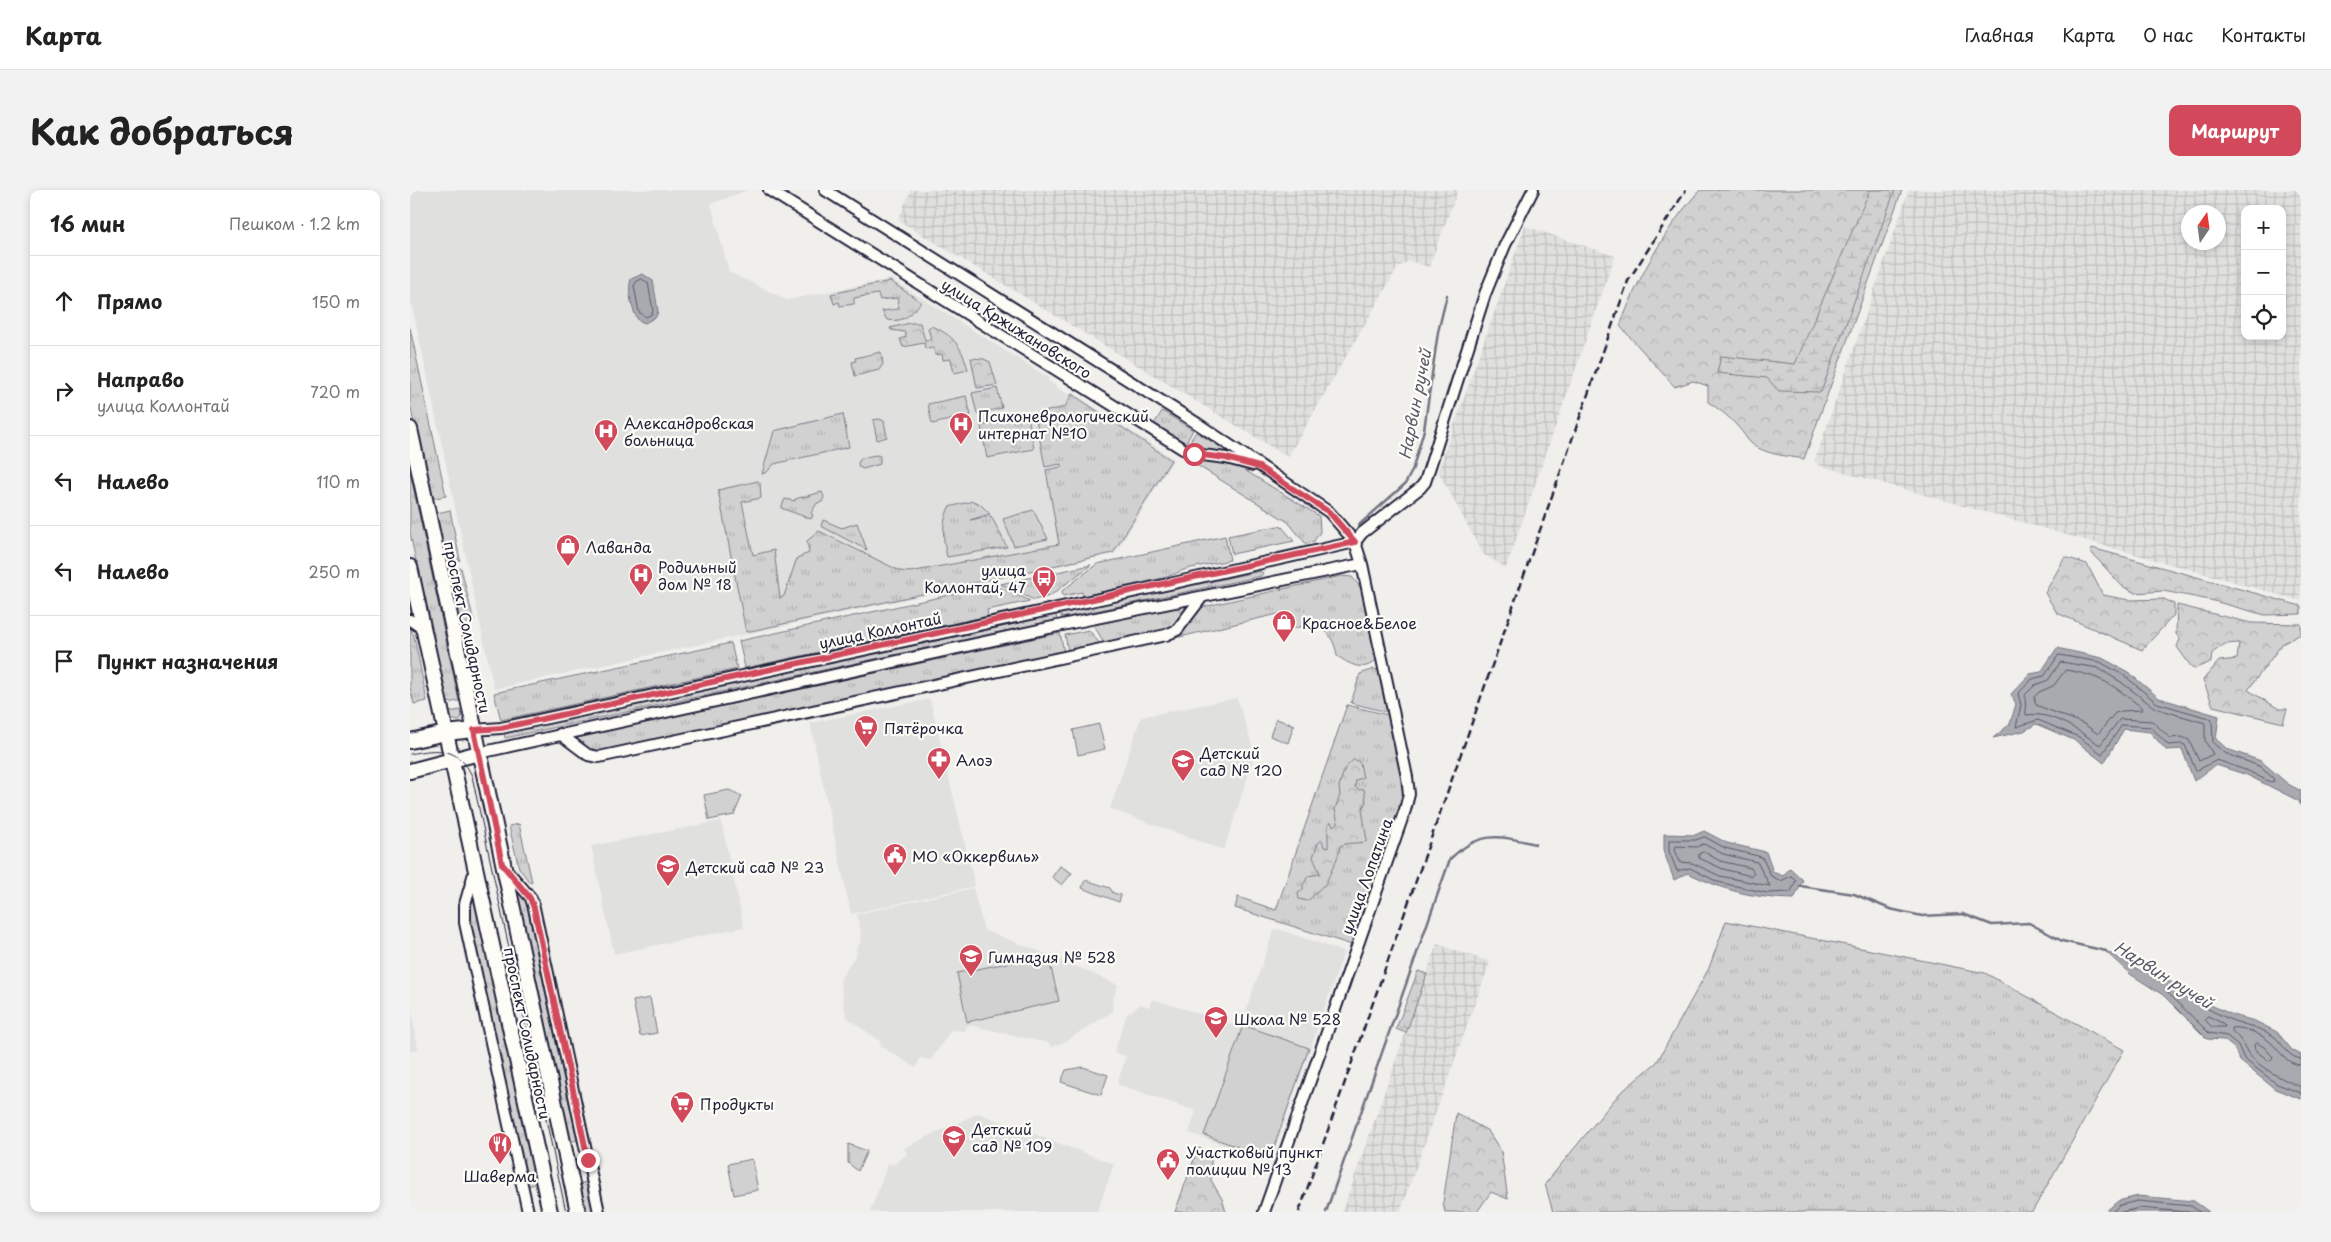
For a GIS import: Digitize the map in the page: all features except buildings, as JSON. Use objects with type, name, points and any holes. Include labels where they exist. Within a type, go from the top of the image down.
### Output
[{"type":"main road","name":"проспект Солидарности","points":[[410,429],[578,1212]]},
{"type":"main road","name":"проспект Солидарности","points":[[410,567],[550,1212]]},
{"type":"main road","name":"улица Коллонтай","points":[[410,741],[474,730]]},
{"type":"main road","points":[[410,771],[452,762],[479,753]]},
{"type":"street","name":"улица Кржижановского","points":[[769,190],[1183,449],[1194,454],[1226,458],[1259,467]]},
{"type":"street","name":"улица Кржижановского","points":[[824,190],[1232,447],[1259,467],[1329,512],[1355,542]]},
{"type":"street","points":[[1355,542],[1362,533],[1420,488],[1425,482],[1485,294],[1505,245],[1533,190]]},
{"type":"street","points":[[1226,458],[1232,447]]},
{"type":"street","name":"улица Лопатина","points":[[1264,1212],[1409,794],[1362,564],[1355,542]]},
{"type":"street","name":"улица Коллонтай","points":[[474,730],[501,728],[1355,542]]},
{"type":"street","points":[[479,753],[1144,608],[1362,564]]},
{"type":"street","points":[[560,734],[588,755],[599,757],[806,713],[1166,636],[1177,630],[1202,597]]},
{"type":"street","points":[[410,620],[423,628]]},
{"type":"street","points":[[502,864],[530,898],[534,908],[599,1212]]},
{"type":"street","points":[[475,869],[465,904],[465,923],[528,1212]]},
{"type":"shaded area","name":"Александровская больница","points":[[410,190],[748,190],[711,204],[729,272],[787,300],[891,279],[1049,378],[1048,381],[1069,395],[1071,392],[1174,459],[1115,554],[494,689],[410,296]]},
{"type":"shaded area","points":[[911,190],[1458,190],[1429,267],[1409,261],[1398,267],[1288,457],[898,220]]},
{"type":"shaded area","points":[[1909,190],[2301,190],[2301,601],[1818,465],[1815,460]]},
{"type":"shaded area","points":[[1525,226],[1615,256],[1506,568],[1483,554],[1438,471]]},
{"type":"shaded area","name":"Детский сад № 120","points":[[1237,698],[1255,754],[1224,850],[1110,809],[1141,717]]},
{"type":"shaded area","points":[[930,699],[975,886],[851,914],[810,723]]},
{"type":"shaded area","name":"Детский сад № 23","points":[[721,821],[744,927],[614,954],[591,846]]},
{"type":"shaded area","name":"Гимназия № 528","points":[[973,888],[984,930],[1062,960],[1118,985],[1112,1001],[1113,1011],[1066,1041],[1052,1047],[1048,1043],[968,1025],[965,1031],[951,1030],[931,1060],[920,1058],[916,1068],[881,1046],[880,1041],[846,1017],[840,980],[857,953],[856,948],[860,944],[861,933],[857,914]]},
{"type":"shaded area","name":"Школа № 528","points":[[1278,929],[1344,952],[1271,1161],[1189,1133],[1196,1111],[1117,1084],[1126,1056],[1114,1052],[1127,1014],[1141,1004],[1149,1007],[1152,999],[1235,1025],[1240,1011],[1245,1013],[1274,930]]},
{"type":"shaded area","points":[[1437,944],[1490,962],[1400,1212],[1342,1212]]},
{"type":"shaded area","points":[[410,1001],[418,1050],[410,1051]]},
{"type":"shaded area","points":[[978,1113],[1114,1164],[1097,1212],[870,1212],[888,1163],[893,1165],[907,1154],[904,1148]]},
{"type":"green space","points":[[1700,190],[1902,190],[1804,459],[1770,453],[1752,444],[1731,420],[1708,402],[1708,386],[1693,381],[1675,387],[1620,326],[1635,290],[1664,237]]},
{"type":"green space","points":[[1870,190],[1895,190],[1821,392],[1779,391],[1767,378],[1717,373],[1721,356],[1795,364]]},
{"type":"green space","points":[[890,281],[921,302],[911,314],[903,319],[887,320],[882,311],[899,309],[897,298],[880,300],[878,294],[854,298],[854,304],[840,306],[839,302],[834,304],[831,294]]},
{"type":"green space","points":[[910,323],[920,323],[925,340],[931,339],[928,328],[931,326],[946,333],[960,348],[968,370],[954,373],[951,359],[943,360],[942,354],[935,355],[934,348],[925,349],[924,343],[903,347],[900,339],[906,337],[905,332],[891,330],[890,328]]},
{"type":"green space","points":[[410,328],[446,496],[430,499],[410,404]]},
{"type":"green space","points":[[881,352],[883,364],[879,370],[855,376],[852,362],[856,361],[855,358]]},
{"type":"green space","points":[[971,358],[984,359],[990,362],[997,385],[977,388]]},
{"type":"green space","points":[[997,388],[1002,408],[977,414],[972,393]]},
{"type":"green space","points":[[1072,394],[1171,460],[1113,553],[746,632],[718,490],[758,481],[760,483],[761,498],[742,502],[753,555],[774,550],[780,598],[784,596],[797,558],[809,553],[807,541],[819,531],[900,571],[910,572],[1059,544],[1046,470],[1061,467],[1061,464],[1045,467],[1035,414],[1065,407]]},
{"type":"green space","points":[[966,396],[971,415],[932,424],[928,404]]},
{"type":"green space","points":[[1162,411],[1193,430],[1184,446],[1153,426]]},
{"type":"green space","points":[[843,414],[849,447],[774,464],[767,472],[762,474],[774,431]]},
{"type":"green space","points":[[1028,416],[1034,449],[987,458],[981,426]]},
{"type":"green space","points":[[879,419],[884,421],[887,437],[877,440],[873,420]]},
{"type":"green space","points":[[1196,432],[1224,449],[1224,453],[1211,454],[1186,447]]},
{"type":"green space","points":[[880,456],[880,464],[863,469],[859,467],[858,463],[861,458]]},
{"type":"green space","points":[[1187,459],[1226,463],[1243,469],[1319,516],[1320,532],[1314,541],[1306,544],[1288,522]]},
{"type":"green space","points":[[410,472],[459,701],[446,703],[410,533]]},
{"type":"green space","points":[[822,492],[824,497],[822,502],[817,503],[811,513],[813,515],[811,519],[781,508],[785,499],[795,501],[795,499]]},
{"type":"green space","points":[[973,501],[980,504],[990,514],[970,520],[991,516],[1007,547],[947,557],[944,532],[949,507]]},
{"type":"green space","points":[[450,510],[460,560],[444,564],[433,514]]},
{"type":"green space","points":[[1033,510],[1048,539],[1014,546],[1003,519]]},
{"type":"green space","points":[[823,520],[842,528],[857,523],[867,550],[821,526]]},
{"type":"green space","points":[[1278,526],[1282,527],[1294,541],[1232,554],[1228,536]]},
{"type":"green space","points":[[1225,536],[1230,560],[1186,569],[1167,577],[1083,596],[1082,592],[1063,596],[1062,591],[1097,564]]},
{"type":"green space","points":[[2092,548],[2301,606],[2301,614],[2265,615],[2210,600],[2163,591],[2135,593],[2122,586],[2090,551]]},
{"type":"green space","points":[[2065,557],[2087,564],[2103,595],[2129,600],[2164,599],[2174,604],[2174,615],[2142,650],[2057,613],[2045,593]]},
{"type":"green space","points":[[1091,565],[1050,596],[1034,600],[1000,584]]},
{"type":"green space","points":[[461,568],[474,622],[461,624],[454,606],[446,571]]},
{"type":"green space","points":[[1260,571],[1263,573],[1261,576],[1062,618],[1060,614]]},
{"type":"green space","points":[[1341,576],[1352,577],[1362,589],[1376,660],[1366,666],[1356,666],[1337,656],[1332,640],[1323,629],[1310,625],[1295,629],[1285,623],[1282,613],[1167,640],[1203,607]]},
{"type":"green space","points":[[995,585],[1030,601],[987,610],[988,616],[745,668],[739,641]]},
{"type":"green space","points":[[2177,605],[2251,623],[2301,624],[2301,634],[2282,644],[2248,690],[2279,709],[2287,709],[2283,723],[2213,706],[2203,680],[2219,661],[2237,659],[2239,643],[2225,644],[2212,653],[2211,662],[2193,669],[2177,647],[2180,639],[2176,634]]},
{"type":"green space","points":[[1183,606],[1187,609],[1171,625],[1139,637],[1104,643],[1094,625]]},
{"type":"green space","points":[[1056,615],[1057,620],[505,738],[504,733]]},
{"type":"green space","points":[[410,628],[414,636],[427,701],[414,704],[410,687]]},
{"type":"green space","points":[[1089,630],[1100,644],[1068,651],[1065,635]]},
{"type":"green space","points":[[1060,633],[1064,652],[592,753],[574,738]]},
{"type":"green space","points":[[731,643],[737,669],[501,720],[494,693]]},
{"type":"green space","points":[[1374,669],[1378,670],[1387,712],[1351,703],[1360,674]]},
{"type":"green space","points":[[1347,705],[1388,715],[1404,786],[1403,797],[1352,945],[1235,908],[1238,897],[1276,910]]},
{"type":"green space","points":[[461,710],[462,716],[459,721],[450,719],[448,712]]},
{"type":"green space","points":[[1276,719],[1294,725],[1288,743],[1270,736]]},
{"type":"green space","points":[[1099,724],[1105,749],[1078,755],[1073,730]]},
{"type":"green space","points":[[1354,759],[1360,763],[1363,778],[1356,780],[1355,787],[1359,790],[1364,789],[1366,802],[1362,809],[1367,841],[1340,846],[1338,856],[1326,884],[1307,901],[1299,899],[1298,893],[1303,890],[1303,885],[1308,876],[1320,874],[1313,857],[1318,843],[1322,840],[1324,847],[1328,848],[1328,824],[1331,822],[1333,826],[1338,823],[1335,809],[1340,795],[1339,786],[1345,768]]},
{"type":"green space","points":[[729,790],[742,796],[734,815],[709,820],[704,795]]},
{"type":"green space","points":[[519,824],[532,882],[530,883],[519,868],[509,826]]},
{"type":"green space","points":[[1060,866],[1072,873],[1062,885],[1052,877]]},
{"type":"green space","points":[[1085,880],[1110,888],[1113,893],[1121,895],[1119,902],[1082,888]]},
{"type":"green space","points":[[516,891],[520,892],[526,901],[577,1140],[569,1142]]},
{"type":"green space","points":[[471,900],[475,902],[536,1184],[527,1186],[469,922]]},
{"type":"green space","points":[[1726,921],[1985,973],[2124,1050],[2032,1212],[1553,1212],[1545,1184],[1619,1094],[1657,1062],[1709,968]]},
{"type":"green space","points":[[1048,955],[1059,1001],[967,1022],[957,973]]},
{"type":"green space","points":[[1418,971],[1427,974],[1406,1033],[1396,1029]]},
{"type":"green space","points":[[650,998],[657,1033],[640,1036],[633,1001]]},
{"type":"green space","points":[[1243,1025],[1309,1048],[1270,1158],[1204,1135]]},
{"type":"green space","points":[[1083,1067],[1108,1075],[1101,1095],[1061,1082],[1066,1070]]},
{"type":"green space","points":[[1456,1113],[1488,1131],[1501,1151],[1508,1199],[1491,1192],[1477,1212],[1445,1212],[1443,1203]]},
{"type":"green space","points":[[848,1144],[867,1151],[858,1171],[848,1163]]},
{"type":"green space","points":[[1198,1148],[1211,1152],[1211,1180],[1222,1199],[1226,1212],[1175,1212]]},
{"type":"green space","points":[[752,1159],[758,1190],[734,1195],[728,1164]]},
{"type":"green space","points":[[586,1182],[593,1212],[584,1212],[578,1184]]},
{"type":"water","points":[[643,274],[653,281],[658,311],[656,317],[645,323],[638,320],[636,316],[632,306],[630,289],[631,279]]},
{"type":"water","points":[[2057,648],[2102,658],[2128,672],[2159,698],[2219,716],[2216,739],[2227,749],[2261,761],[2288,784],[2301,791],[2301,807],[2299,801],[2247,775],[2216,765],[2194,781],[2182,749],[2166,750],[2150,732],[2124,729],[2104,763],[2076,741],[2036,724],[2024,731],[1993,738],[2010,724],[2016,704],[2011,694],[2030,674],[2041,672]]},
{"type":"water","points":[[1704,831],[1727,843],[1766,852],[1773,872],[1783,876],[1790,868],[1803,880],[1794,899],[1765,897],[1727,889],[1688,873],[1674,880],[1664,852],[1664,834],[1695,835]]},
{"type":"water","points":[[2104,950],[2141,971],[2156,974],[2193,994],[2197,999],[2233,1015],[2255,1021],[2277,1032],[2292,1050],[2301,1055],[2301,1099],[2275,1089],[2240,1061],[2234,1048],[2224,1040],[2207,1039],[2163,995],[2130,974]]},
{"type":"water","points":[[2138,1196],[2194,1201],[2209,1212],[2105,1212],[2118,1201]]},
{"type":"waterway","name":"Нарвин ручей","points":[[1359,525],[1405,484],[1412,471],[1424,430],[1438,332],[1447,295]]},
{"type":"waterway","points":[[1326,1212],[1450,859],[1470,844],[1490,838],[1499,837],[1535,844]]},
{"type":"waterway","name":"Нарвин ручей","points":[[1800,886],[1854,894],[1890,909],[1922,916],[1963,914],[1992,925],[2029,923],[2062,941],[2106,951]]},
{"type":"tram line","points":[[410,754],[429,751],[446,752],[461,759],[472,776],[566,1212]]},
{"type":"railway","points":[[1299,1212],[1628,281],[1686,190]]},
{"type":"place","name":"Психоневрологический интернат №10","points":[[961,445]]},
{"type":"place","name":"Александровская больница","points":[[606,452]]},
{"type":"place","name":"Лаванда","points":[[568,567]]},
{"type":"place","name":"Родильный дом № 18","points":[[641,596]]},
{"type":"place","name":"улица Коллонтай, 47","points":[[1044,599]]},
{"type":"place","name":"Красное&Белое","points":[[1284,643]]},
{"type":"place","name":"Пятёрочка","points":[[866,748]]},
{"type":"place","name":"Алоэ","points":[[939,780]]},
{"type":"place","name":"Детский сад № 120","points":[[1183,782]]},
{"type":"place","name":"МО «Оккервиль»","points":[[895,876]]},
{"type":"place","name":"Детский сад № 23","points":[[668,887]]},
{"type":"place","name":"Гимназия № 528","points":[[971,977]]},
{"type":"place","name":"Школа № 528","points":[[1216,1039]]},
{"type":"place","name":"Продукты","points":[[682,1124]]},
{"type":"place","name":"Детский сад № 109","points":[[954,1158]]},
{"type":"place","name":"Шаверма","points":[[500,1165]]},
{"type":"place","name":"Участковый пункт полиции № 13","points":[[1168,1181]]},
{"type":"route","points":[[588,1160],[534,908],[525,891],[502,864],[474,730],[501,728],[1355,542],[1329,512],[1304,494],[1259,467],[1226,458],[1194,454]]}]
